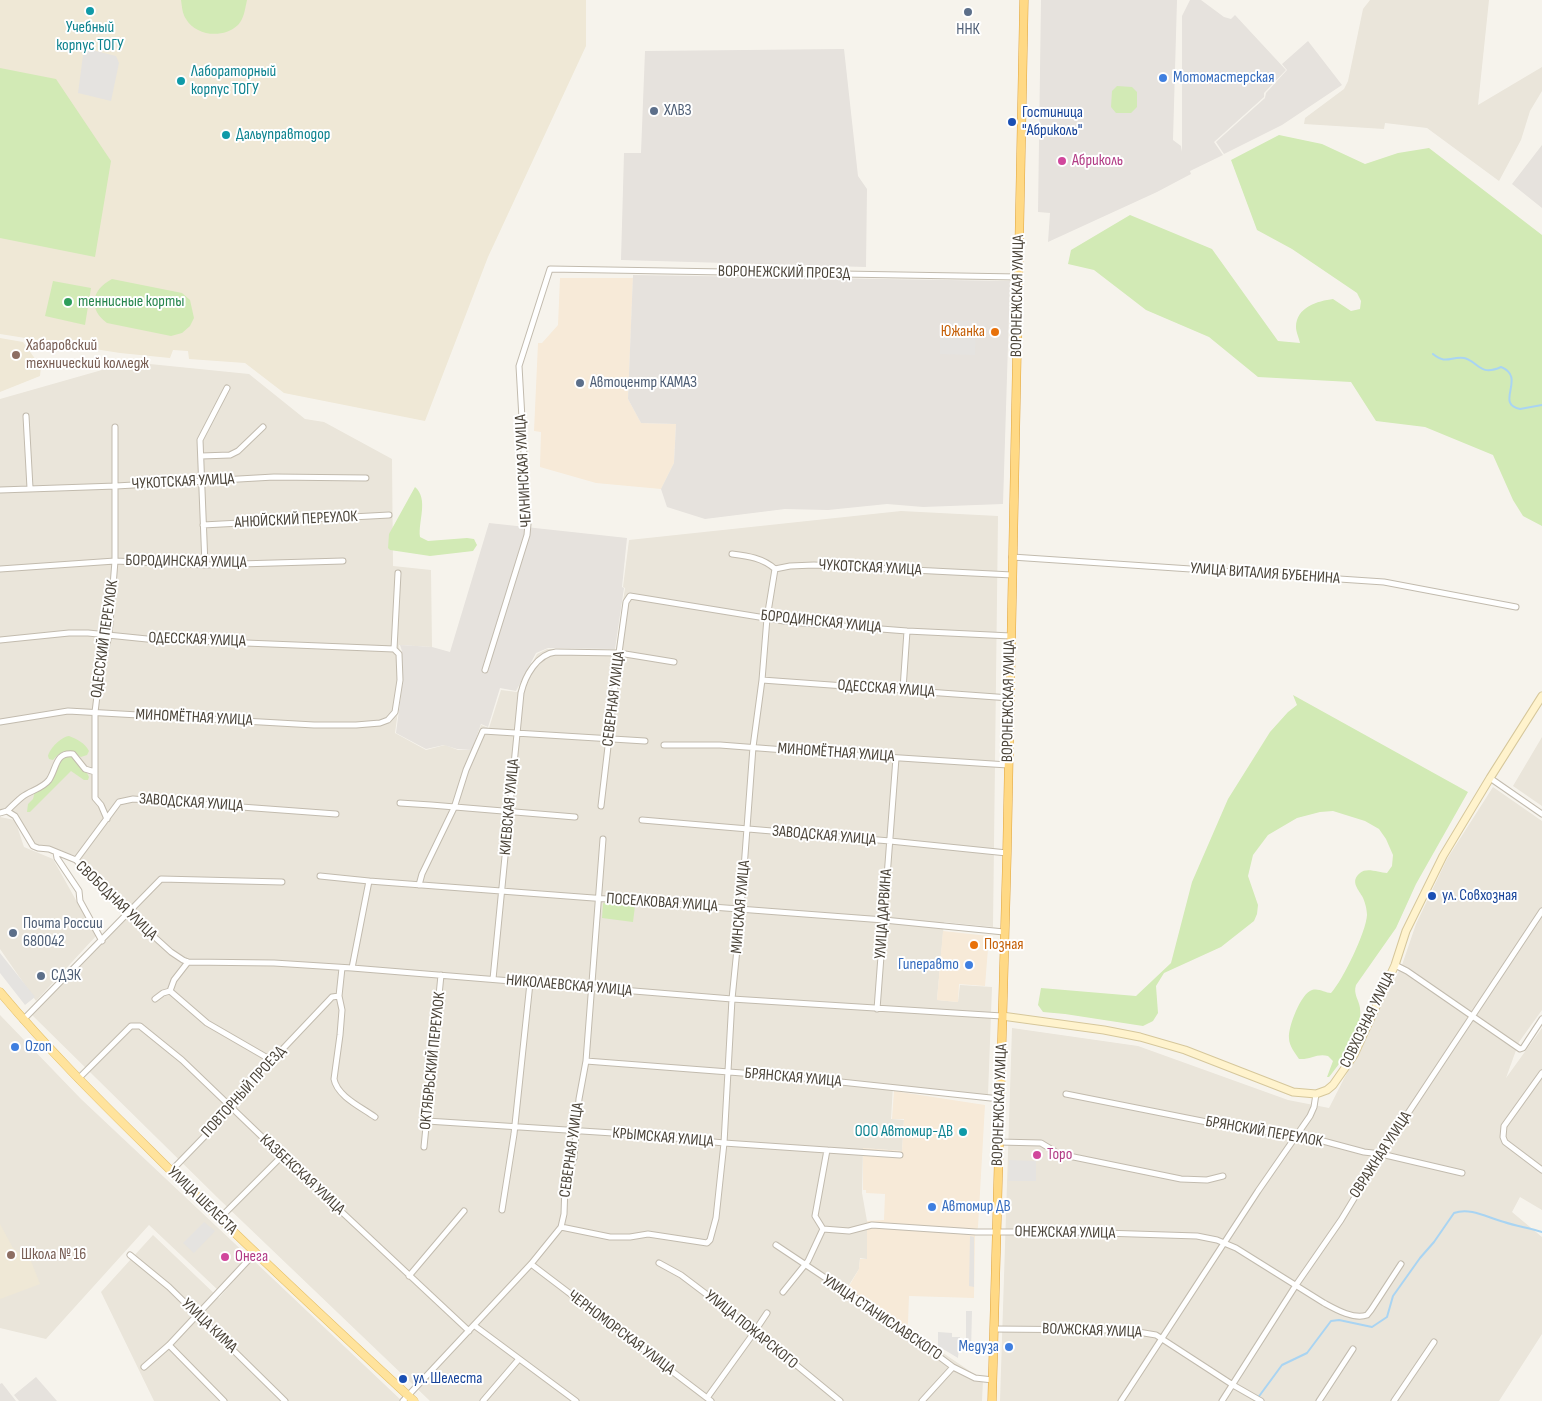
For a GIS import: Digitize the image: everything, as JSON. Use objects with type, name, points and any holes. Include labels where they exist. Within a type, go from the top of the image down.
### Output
[{"type":"highway","name":"ВОРОНЕЖСКАЯ УЛИЦА","points":[[992,1401],[1007,853],[1024,0]]},
{"type":"main road","name":"СОВХОЗНАЯ УЛИЦА","points":[[1316,1094],[1328,1090],[1333,1085],[1354,1055],[1395,965],[1406,932],[1443,856],[1542,696]]},
{"type":"main road","name":"УЛИЦА ШЕЛЕСТА","points":[[0,992],[23,1020],[78,1079],[255,1253],[408,1399]]},
{"type":"main road","points":[[1002,1016],[1104,1030],[1140,1037],[1185,1050],[1293,1092],[1316,1094]]},
{"type":"street","name":"ВОРОНЕЖСКИЙ ПРОЕЗД","points":[[550,269],[1018,277]]},
{"type":"street","name":"ЧЕЛНИНСКАЯ УЛИЦА","points":[[485,670],[528,535],[519,366],[550,269]]},
{"type":"street","points":[[205,565],[200,440],[227,388]]},
{"type":"street","points":[[26,416],[30,488]]},
{"type":"street","name":"ОДЕССКИЙ ПЕРЕУЛОК","points":[[107,819],[105,812],[95,798],[95,712],[99,680],[109,635],[115,561],[116,427]]},
{"type":"street","points":[[201,456],[230,455],[238,451],[263,427]]},
{"type":"street","name":"ЧУКОТСКАЯ УЛИЦА","points":[[0,490],[116,486],[274,477],[366,478]]},
{"type":"street","name":"АНЮЙСКИЙ ПЕРЕУЛОК","points":[[204,525],[389,515]]},
{"type":"street","points":[[732,554],[760,559],[775,569]]},
{"type":"street","name":"УЛИЦА ВИТАЛИЯ БУБЕНИНА","points":[[1012,557],[1384,582],[1516,607]]},
{"type":"street","name":"БОРОДИНСКАЯ УЛИЦА","points":[[0,569],[115,561],[205,565],[343,561]]},
{"type":"street","name":"ЧУКОТСКАЯ УЛИЦА","points":[[775,569],[790,566],[814,566],[1012,575]]},
{"type":"street","name":"МИНСКАЯ УЛИЦА","points":[[561,1227],[610,1236],[630,1237],[648,1234],[707,1243],[710,1240],[716,1218],[724,1143],[732,999],[748,829],[753,747],[762,680],[767,618],[775,569]]},
{"type":"street","points":[[394,649],[398,573]]},
{"type":"street","name":"БОРОДИНСКАЯ УЛИЦА","points":[[633,595],[790,622],[1011,636]]},
{"type":"street","name":"СЕВЕРНАЯ УЛИЦА","points":[[601,806],[626,602],[633,595]]},
{"type":"street","points":[[903,689],[907,630]]},
{"type":"street","name":"ОДЕССКАЯ УЛИЦА","points":[[0,640],[69,633],[147,639],[394,649]]},
{"type":"street","name":"МИНОМЁТНАЯ УЛИЦА","points":[[0,722],[68,711],[314,725],[368,725],[388,720],[395,712],[400,680],[399,654],[394,649]]},
{"type":"street","name":"КИЕВСКАЯ УЛИЦА","points":[[493,979],[511,812],[521,693],[540,657],[549,653],[619,653]]},
{"type":"street","points":[[619,653],[674,662]]},
{"type":"street","name":"ОДЕССКАЯ УЛИЦА","points":[[762,680],[1010,698]]},
{"type":"street","points":[[419,885],[422,874],[454,808],[466,770],[483,732],[645,741]]},
{"type":"street","name":"МИНОМЁТНАЯ УЛИЦА","points":[[664,745],[720,745],[1008,765]]},
{"type":"street","points":[[0,813],[7,810],[24,796],[42,787],[53,772],[59,757],[64,754],[73,754],[85,768],[95,772]]},
{"type":"street","name":"УЛИЦА ДАРВИНА","points":[[877,1009],[896,758]]},
{"type":"street","points":[[1490,778],[1542,814]]},
{"type":"street","name":"ЗАВОДСКАЯ УЛИЦА","points":[[76,860],[119,802],[133,799],[336,814]]},
{"type":"street","points":[[400,804],[575,817]]},
{"type":"street","name":"СВОБОДНАЯ УЛИЦА","points":[[7,810],[15,816],[33,846],[45,848],[76,860],[128,913],[171,952],[188,962]]},
{"type":"street","name":"ЗАВОДСКАЯ УЛИЦА","points":[[642,820],[1007,853]]},
{"type":"street","name":"СЕВЕРНАЯ УЛИЦА","points":[[561,1227],[564,1214],[565,1185],[574,1158],[579,1099],[586,1061],[603,839]]},
{"type":"street","points":[[56,852],[57,858],[79,891],[80,902],[102,941]]},
{"type":"street","name":"ПОСЕЛКОВАЯ УЛИЦА","points":[[320,876],[502,892],[884,920],[1004,932]]},
{"type":"street","points":[[23,1020],[102,941],[160,879],[282,882]]},
{"type":"street","points":[[352,968],[369,881]]},
{"type":"street","name":"ОВРАЖНАЯ УЛИЦА","points":[[1222,1401],[1296,1285],[1341,1220],[1381,1154],[1542,910]]},
{"type":"street","points":[[155,999],[170,991],[174,980],[188,962]]},
{"type":"street","name":"НИКОЛАЕВСКАЯ УЛИЦА","points":[[188,962],[274,963],[352,968],[732,999],[1002,1016]]},
{"type":"street","points":[[1395,965],[1407,971],[1520,1049],[1523,1048],[1542,1019]]},
{"type":"street","points":[[342,968],[339,996],[342,1010],[335,1084],[342,1092],[375,1117]]},
{"type":"street","name":"ОКТЯБРЬСКИЙ ПЕРЕУЛОК","points":[[424,1146],[441,975]]},
{"type":"street","points":[[502,1210],[515,1127],[530,983]]},
{"type":"street","points":[[170,991],[206,1024],[271,1060]]},
{"type":"street","name":"ПОВТОРНЫЙ ПРОЕЗД","points":[[171,1171],[232,1108],[246,1085],[332,997],[339,996]]},
{"type":"street","name":"КАЗБЕКСКАЯ УЛИЦА","points":[[78,1079],[131,1026],[140,1026],[145,1029],[182,1060],[469,1332]]},
{"type":"street","name":"БРЯНСКАЯ УЛИЦА","points":[[586,1061],[864,1084],[1000,1099]]},
{"type":"street","points":[[1542,1073],[1504,1126],[1503,1132],[1505,1142],[1542,1170]]},
{"type":"street","name":"БРЯНСКИЙ ПЕРЕУЛОК","points":[[1066,1094],[1232,1127],[1296,1135],[1462,1173]]},
{"type":"street","points":[[1121,1401],[1310,1116],[1316,1094]]},
{"type":"street","name":"КРЫМСКАЯ УЛИЦА","points":[[427,1121],[644,1135],[724,1143],[900,1155]]},
{"type":"street","points":[[999,1142],[1041,1143],[1059,1154],[1181,1179],[1207,1180],[1224,1176]]},
{"type":"street","points":[[782,1292],[805,1264],[823,1229],[815,1216],[827,1150]]},
{"type":"street","points":[[220,1218],[282,1156]]},
{"type":"street","points":[[409,1276],[464,1211]]},
{"type":"street","name":"ОНЕЖСКАЯ УЛИЦА","points":[[823,1229],[848,1231],[872,1225],[997,1232],[1197,1236],[1236,1248],[1335,1309],[1358,1317],[1363,1317],[1371,1310],[1401,1264]]},
{"type":"street","points":[[408,1399],[532,1264],[561,1227]]},
{"type":"street","name":"УЛИЦА СТАНИСЛАВСКОГО","points":[[776,1245],[905,1331],[953,1367],[975,1378],[992,1380]]},
{"type":"street","points":[[144,1367],[198,1316],[255,1253]]},
{"type":"street","name":"УЛИЦА КИМА","points":[[130,1254],[168,1287],[285,1401]]},
{"type":"street","name":"УЛИЦА ПОЖАРСКОГО","points":[[659,1263],[681,1275],[755,1331],[840,1401]]},
{"type":"street","name":"ЧЕРНОМОРСКАЯ УЛИЦА","points":[[532,1264],[709,1400]]},
{"type":"street","points":[[709,1400],[767,1313]]},
{"type":"street","points":[[475,1326],[576,1401]]},
{"type":"street","name":"ВОЛЖСКАЯ УЛИЦА","points":[[994,1329],[1106,1330],[1149,1333],[1161,1338],[1261,1401]]},
{"type":"street","points":[[1394,1401],[1434,1342]]},
{"type":"street","points":[[169,1345],[224,1401]]},
{"type":"street","points":[[1319,1401],[1353,1349]]},
{"type":"street","points":[[483,1401],[519,1359]]},
{"type":"street","points":[[922,1401],[953,1367]]},
{"type":"shaded area","points":[[0,0],[586,0],[586,46],[488,257],[425,421],[284,393],[245,363],[189,359],[188,351],[173,350],[170,358],[120,353],[0,334]]},
{"type":"shaded area","points":[[1041,0],[1177,0],[1173,140],[1181,146],[1182,152],[1182,16],[1190,0],[1201,0],[1224,17],[1231,19],[1235,15],[1286,70],[1264,93],[1264,97],[1214,142],[1223,155],[1190,171],[1191,174],[1157,192],[1048,242],[1050,213],[1038,212]]},
{"type":"shaded area","points":[[1370,0],[1489,0],[1478,105],[1542,67],[1542,91],[1530,111],[1521,140],[1499,181],[1427,128],[1385,123],[1384,129],[1304,124],[1305,118],[1344,89],[1348,81],[1363,9]]},
{"type":"shaded area","points":[[1308,41],[1342,85],[1282,125],[1224,154],[1216,142],[1265,98],[1266,93],[1287,70],[1282,64]]},
{"type":"shaded area","points":[[84,48],[116,56],[119,63],[111,101],[78,93]]},
{"type":"shaded area","points":[[844,49],[858,176],[867,189],[866,267],[621,260],[624,153],[641,153],[645,51]]},
{"type":"shaded area","points":[[1542,145],[1542,208],[1512,184]]},
{"type":"shaded area","points":[[633,275],[1010,281],[1003,504],[923,507],[887,504],[828,510],[785,509],[705,519],[667,507],[661,489],[674,463],[676,424],[641,423],[628,399]]},
{"type":"shaded area","points":[[560,278],[633,278],[628,399],[641,423],[676,424],[674,463],[661,489],[596,483],[540,467],[541,432],[534,431],[538,343],[542,343],[558,325]]},
{"type":"shaded area","points":[[940,320],[976,321],[975,355],[940,354]]},
{"type":"shaded area","name":"Хабаровский технический колледж","points":[[0,338],[23,342],[41,367],[40,376],[0,392]]},
{"type":"shaded area","points":[[130,362],[249,374],[305,419],[324,422],[392,459],[393,566],[431,570],[432,647],[399,645],[402,681],[395,733],[426,750],[445,745],[458,750],[473,750],[481,725],[489,728],[501,690],[517,692],[537,654],[547,649],[616,650],[625,588],[623,587],[629,540],[901,511],[998,516],[993,927],[944,922],[937,1000],[958,1002],[960,985],[992,987],[988,1095],[893,1085],[891,1119],[904,1120],[902,1151],[863,1148],[862,1193],[867,1221],[867,1259],[860,1258],[859,1269],[847,1288],[983,1380],[982,1401],[430,1401],[221,1201],[32,1015],[133,912],[74,855],[38,847],[14,812],[7,809],[0,811],[0,399]]},
{"type":"shaded area","points":[[489,523],[627,538],[622,587],[624,588],[615,649],[548,648],[536,653],[516,691],[500,688],[488,727],[481,724],[472,750],[457,749],[444,745],[426,749],[396,733],[403,680],[400,645],[432,647],[450,652]]},
{"type":"shaded area","points":[[1542,737],[1542,806],[1513,786]]},
{"type":"shaded area","points":[[1493,787],[1542,821],[1542,1010],[1519,1042],[1506,1078],[1542,1028],[1542,1210],[1520,1197],[1512,1212],[1542,1237],[1542,1334],[1499,1401],[1000,1401],[1012,1028],[1138,1046],[1288,1100],[1329,1108],[1402,965],[1416,924],[1447,859]]},
{"type":"shaded area","points":[[0,817],[15,820],[24,847],[53,859],[96,936],[36,1001],[0,949]]},
{"type":"shaded area","points":[[943,931],[989,936],[985,986],[959,984],[958,1002],[937,1000]]},
{"type":"shaded area","points":[[0,953],[35,997],[25,1005],[0,973]]},
{"type":"shaded area","points":[[0,1015],[81,1099],[249,1257],[219,1291],[149,1225],[46,1339],[0,1328]]},
{"type":"shaded area","name":"Автомир ДВ","points":[[894,1091],[985,1105],[978,1227],[975,1235],[974,1298],[909,1296],[907,1327],[848,1288],[859,1269],[860,1259],[867,1259],[867,1221],[884,1220],[885,1194],[866,1193],[866,1190],[863,1190],[863,1148],[902,1151],[904,1119],[892,1119]]},
{"type":"shaded area","points":[[1009,1160],[1036,1161],[1036,1181],[1008,1181]]},
{"type":"shaded area","points":[[204,1222],[215,1231],[194,1253],[183,1243]]},
{"type":"shaded area","name":"Школа № 16","points":[[0,1224],[13,1248],[31,1261],[40,1284],[0,1299]]},
{"type":"shaded area","points":[[153,1235],[219,1298],[252,1259],[402,1401],[154,1401],[101,1292]]},
{"type":"shaded area","points":[[970,1236],[974,1237],[974,1287],[969,1286]]},
{"type":"shaded area","points":[[966,1311],[972,1311],[971,1352],[966,1352]]},
{"type":"shaded area","points":[[938,1332],[952,1333],[952,1337],[960,1337],[958,1358],[938,1346]]},
{"type":"shaded area","points":[[36,1377],[57,1401],[19,1401],[14,1395]]},
{"type":"shaded area","points":[[2,1383],[16,1401],[0,1401],[0,1384]]},
{"type":"green space","points":[[181,0],[247,0],[243,17],[238,25],[225,32],[210,34],[190,25],[182,10]]},
{"type":"green space","points":[[0,68],[56,79],[111,161],[95,257],[0,238]]},
{"type":"green space","points":[[1117,86],[1132,87],[1137,92],[1137,107],[1131,113],[1116,113],[1111,107],[1112,91]]},
{"type":"green space","points":[[1279,135],[1322,144],[1365,164],[1398,153],[1429,148],[1542,235],[1542,526],[1523,516],[1513,500],[1493,455],[1425,427],[1376,421],[1351,382],[1258,377],[1209,337],[1146,310],[1094,270],[1068,264],[1071,250],[1130,215],[1212,249],[1278,341],[1300,343],[1296,329],[1297,320],[1304,310],[1315,303],[1333,299],[1351,311],[1360,309],[1361,301],[1357,293],[1292,249],[1257,230],[1231,160]]},
{"type":"green space","points":[[112,279],[182,293],[190,300],[194,318],[190,326],[182,333],[171,336],[107,323],[97,312],[95,300],[96,294],[100,289]]},
{"type":"green space","name":"теннисные корты","points":[[53,281],[91,288],[85,325],[45,316]]},
{"type":"green space","points":[[415,487],[419,492],[422,504],[420,537],[428,541],[474,539],[477,545],[473,551],[430,556],[390,550],[388,548],[389,534]]},
{"type":"green space","points":[[1293,695],[1468,792],[1416,884],[1396,928],[1356,985],[1356,994],[1360,1008],[1358,1026],[1346,1054],[1329,1077],[1327,1077],[1333,1061],[1328,1056],[1320,1055],[1299,1059],[1289,1041],[1291,1026],[1296,1011],[1308,992],[1320,990],[1331,993],[1342,978],[1353,956],[1363,933],[1367,915],[1364,900],[1355,882],[1357,876],[1366,870],[1387,873],[1392,866],[1393,855],[1379,829],[1365,821],[1333,811],[1297,818],[1268,835],[1253,855],[1248,876],[1258,905],[1254,921],[1221,947],[1164,973],[1156,986],[1158,1013],[1153,1021],[1143,1026],[1043,1012],[1038,1005],[1041,988],[1136,996],[1171,963],[1192,882],[1228,799],[1270,732],[1297,705]]},
{"type":"green space","points":[[69,736],[85,746],[89,751],[87,755],[81,757],[66,751],[53,760],[49,759],[48,756],[53,746]]},
{"type":"green space","points":[[73,756],[87,773],[88,780],[84,780],[71,771],[30,812],[27,812],[28,804],[33,799],[35,791],[46,782],[63,757]]},
{"type":"green space","points":[[603,903],[635,906],[633,922],[602,918]]},
{"type":"waterway","points":[[1433,354],[1445,360],[1464,358],[1488,370],[1501,367],[1508,371],[1511,377],[1512,383],[1509,396],[1513,406],[1520,409],[1542,405]]},
{"type":"waterway","points":[[1257,1399],[1282,1365],[1307,1353],[1331,1321],[1339,1320],[1372,1327],[1387,1317],[1393,1296],[1454,1213],[1473,1212],[1542,1232]]},
{"type":"place","name":"Учебный корпус ТОГУ","points":[[90,11]]},
{"type":"place","name":"ННК","points":[[968,12]]},
{"type":"place","name":"Мотомастерская","points":[[1163,78]]},
{"type":"place","name":"Лабораторный корпус ТОГУ","points":[[181,81]]},
{"type":"place","name":"ХЛВЗ","points":[[654,111]]},
{"type":"place","name":"Гостиница \"Абриколь\"","points":[[1012,122]]},
{"type":"place","name":"Дальуправтодор","points":[[226,135]]},
{"type":"place","name":"Абриколь","points":[[1062,161]]},
{"type":"place","name":"теннисные корты","points":[[68,302]]},
{"type":"place","name":"Южанка","points":[[995,332]]},
{"type":"place","name":"Хабаровский технический колледж","points":[[16,355]]},
{"type":"place","name":"Автоцентр КАМАЗ","points":[[580,383]]},
{"type":"place","name":"ул. Совхозная","points":[[1432,896]]},
{"type":"place","name":"Почта России 680042","points":[[13,933]]},
{"type":"place","name":"Позная","points":[[974,945]]},
{"type":"place","name":"Гиперавто","points":[[969,965]]},
{"type":"place","name":"СДЭК","points":[[41,976]]},
{"type":"place","name":"Ozon","points":[[15,1047]]},
{"type":"place","name":"ООО Автомир-ДВ","points":[[963,1132]]},
{"type":"place","name":"Торо","points":[[1037,1155]]},
{"type":"place","name":"Автомир ДВ","points":[[932,1207]]},
{"type":"place","name":"Школа № 16","points":[[11,1255]]},
{"type":"place","name":"Онега","points":[[225,1257]]},
{"type":"place","name":"Медуза","points":[[1009,1347]]},
{"type":"place","name":"ул. Шелеста","points":[[403,1379]]}]
